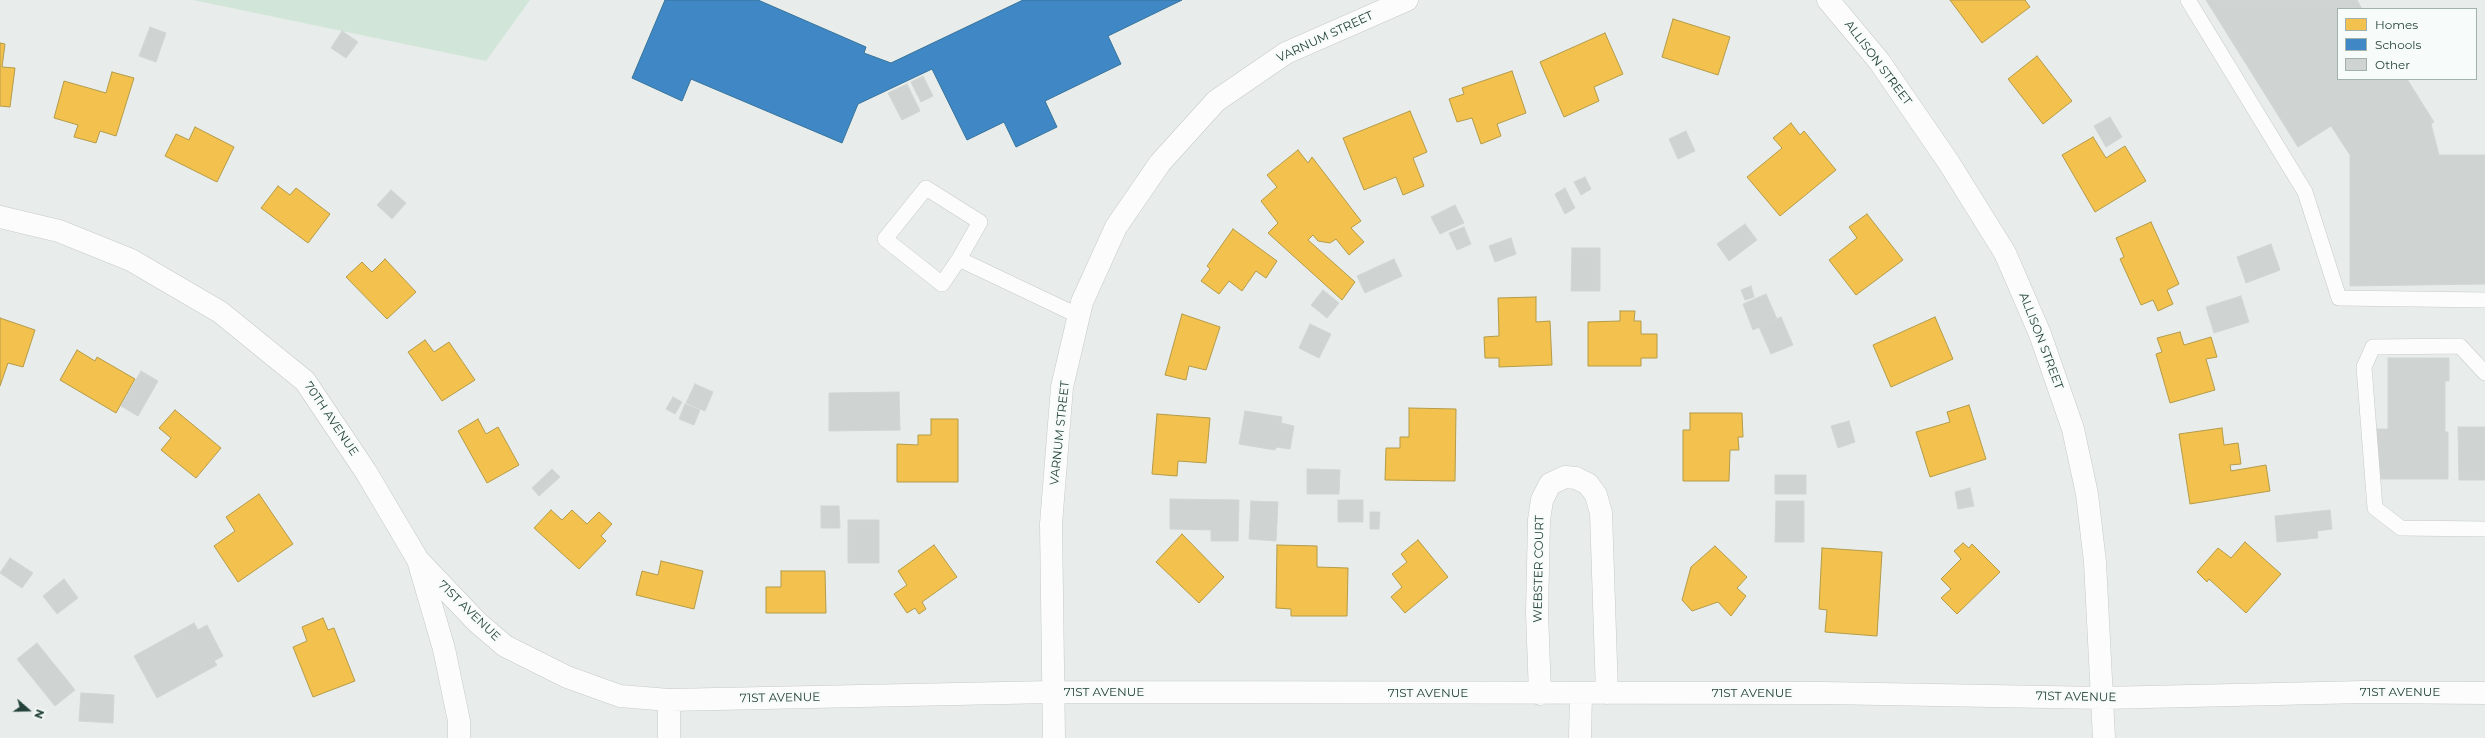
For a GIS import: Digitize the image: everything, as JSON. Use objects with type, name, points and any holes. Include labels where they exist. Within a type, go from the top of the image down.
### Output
[{"type":"street","name":"VARNUM STREET","points":[[1054,738],[1052,692],[1051,524],[1062,387],[1080,316],[1082,302],[1116,227],[1160,163],[1216,101],[1286,53],[1407,0]]},
{"type":"street","name":"ALLISON STREET","points":[[1828,0],[1879,61],[1949,163],[2005,253],[2040,334],[2073,429],[2087,494],[2095,562],[2104,738]]},
{"type":"street","name":"70TH AVENUE","points":[[0,217],[59,231],[131,260],[220,312],[305,381],[366,472],[418,560],[444,649],[459,721],[459,738]]},
{"type":"street","name":"WEBSTER COURT","points":[[1540,694],[1537,613],[1538,520],[1542,500],[1550,484],[1565,477],[1576,478],[1588,484],[1596,495],[1601,513],[1608,693]]},
{"type":"street","name":"71ST AVENUE","points":[[418,560],[477,622],[505,646],[567,677],[620,696],[670,700],[1052,692],[1977,694],[2103,698],[2364,692],[2485,693]]},
{"type":"street","points":[[1580,693],[1580,738]]},
{"type":"street","points":[[669,738],[670,700]]},
{"type":"lane","points":[[2188,0],[2305,192],[2339,298],[2485,300]]},
{"type":"lane","points":[[926,188],[980,222],[959,260],[942,284],[886,239],[926,188]]},
{"type":"lane","points":[[959,260],[1080,316]]},
{"type":"lane","points":[[2485,374],[2460,346],[2373,347],[2364,367],[2375,508],[2402,528],[2485,529]]},
{"type":"green space","points":[[193,0],[530,0],[486,61]]},
{"type":"building: Homes","points":[[1950,0],[2025,0],[2030,7],[1982,43]]},
{"type":"building: Homes","points":[[1673,19],[1730,37],[1718,75],[1662,57]]},
{"type":"building: Homes","points":[[1605,33],[1623,74],[1594,87],[1599,101],[1564,117],[1540,62]]},
{"type":"building: Homes","points":[[0,43],[5,44],[2,67],[15,68],[10,107],[0,106]]},
{"type":"building: Homes","points":[[2037,56],[2072,101],[2043,124],[2008,79]]},
{"type":"building: Homes","points":[[1512,71],[1526,113],[1497,124],[1501,136],[1481,144],[1472,118],[1457,122],[1449,99],[1464,94],[1462,88]]},
{"type":"building: Homes","points":[[112,72],[134,78],[116,136],[100,131],[96,143],[74,137],[78,125],[54,118],[64,81],[106,93]]},
{"type":"building: Homes","points":[[1410,111],[1427,152],[1413,158],[1424,186],[1403,195],[1396,177],[1364,190],[1343,138]]},
{"type":"building: Homes","points":[[1791,123],[1800,135],[1804,131],[1836,170],[1780,216],[1747,177],[1782,148],[1773,138]]},
{"type":"building: Homes","points":[[195,127],[234,147],[217,182],[165,156],[176,134],[189,140]]},
{"type":"building: Homes","points":[[2093,137],[2106,158],[2125,146],[2146,181],[2095,212],[2062,155]]},
{"type":"building: Homes","points":[[1298,150],[1308,163],[1312,157],[1361,221],[1351,228],[1364,242],[1349,255],[1336,239],[1330,243],[1318,241],[1313,235],[1308,240],[1355,282],[1342,300],[1268,233],[1278,223],[1261,201],[1277,187],[1267,175]]},
{"type":"building: Homes","points":[[278,186],[290,195],[296,188],[330,214],[308,243],[261,208]]},
{"type":"building: Homes","points":[[1867,214],[1903,260],[1856,295],[1829,260],[1857,238],[1849,227]]},
{"type":"building: Homes","points":[[2151,222],[2179,284],[2167,290],[2173,304],[2158,311],[2153,300],[2141,305],[2120,259],[2124,257],[2116,238]]},
{"type":"building: Homes","points":[[1233,229],[1277,261],[1266,278],[1256,271],[1242,291],[1229,281],[1219,294],[1201,281],[1210,269],[1207,266]]},
{"type":"building: Homes","points":[[385,259],[416,292],[387,319],[346,277],[362,262],[372,272]]},
{"type":"building: Homes","points":[[1536,297],[1536,322],[1550,321],[1552,365],[1499,367],[1499,358],[1485,358],[1484,337],[1499,336],[1498,298]]},
{"type":"building: Homes","points":[[1620,311],[1635,311],[1634,321],[1641,321],[1641,334],[1657,334],[1657,358],[1641,358],[1641,366],[1588,366],[1588,322],[1620,321]]},
{"type":"building: Homes","points":[[1182,314],[1220,327],[1206,370],[1189,366],[1186,380],[1165,375]]},
{"type":"building: Homes","points":[[1935,317],[1953,359],[1891,387],[1873,345]]},
{"type":"building: Homes","points":[[0,318],[35,330],[23,367],[8,363],[0,386]]},
{"type":"building: Homes","points":[[2180,332],[2184,345],[2211,337],[2217,357],[2206,359],[2215,390],[2170,403],[2156,354],[2162,352],[2157,338]]},
{"type":"building: Homes","points":[[425,340],[434,352],[449,342],[475,380],[442,401],[408,352]]},
{"type":"building: Homes","points":[[77,350],[95,361],[97,357],[135,379],[116,413],[60,380]]},
{"type":"building: Homes","points":[[1969,405],[1986,459],[1930,477],[1916,432],[1950,422],[1947,412]]},
{"type":"building: Homes","points":[[1409,408],[1456,409],[1455,481],[1385,480],[1386,448],[1400,448],[1400,437],[1409,437]]},
{"type":"building: Homes","points":[[175,410],[221,448],[196,478],[161,450],[171,438],[159,428]]},
{"type":"building: Homes","points":[[1690,413],[1742,413],[1743,437],[1738,437],[1739,450],[1730,450],[1729,481],[1683,481],[1683,430],[1690,430]]},
{"type":"building: Homes","points":[[1157,414],[1210,418],[1206,463],[1178,461],[1177,476],[1152,474]]},
{"type":"building: Homes","points":[[478,419],[486,434],[498,427],[519,465],[487,483],[458,431]]},
{"type":"building: Homes","points":[[931,419],[958,419],[958,482],[897,482],[897,444],[918,445],[918,435],[931,435]]},
{"type":"building: Homes","points":[[2222,428],[2224,445],[2238,443],[2241,464],[2230,465],[2231,471],[2266,465],[2270,491],[2190,504],[2179,434]]},
{"type":"building: Homes","points":[[259,494],[293,544],[238,582],[214,546],[235,531],[226,517]]},
{"type":"building: Homes","points":[[551,510],[562,520],[572,510],[587,524],[599,512],[612,524],[601,536],[606,541],[579,569],[534,528]]},
{"type":"building: Homes","points":[[1182,534],[1224,577],[1199,603],[1156,562]]},
{"type":"building: Homes","points":[[1418,540],[1448,577],[1405,613],[1391,597],[1402,587],[1392,574],[1407,562],[1401,554]]},
{"type":"building: Homes","points":[[2245,542],[2281,574],[2246,613],[2209,579],[2207,582],[2197,572],[2218,548],[2231,558]]},
{"type":"building: Homes","points":[[1963,543],[1969,548],[1972,544],[2000,572],[1957,614],[1941,598],[1951,589],[1941,579],[1961,559],[1954,551]]},
{"type":"building: Homes","points":[[934,545],[957,577],[922,602],[926,609],[919,614],[915,608],[907,613],[894,594],[907,585],[898,571]]},
{"type":"building: Homes","points":[[1277,545],[1317,546],[1317,567],[1348,568],[1347,616],[1291,616],[1291,609],[1276,608]]},
{"type":"building: Homes","points":[[1715,546],[1747,577],[1737,588],[1746,596],[1731,616],[1718,602],[1692,611],[1682,600],[1691,567]]},
{"type":"building: Homes","points":[[1822,548],[1882,552],[1877,636],[1825,632],[1827,610],[1819,609]]},
{"type":"building: Homes","points":[[661,561],[703,571],[694,609],[636,595],[642,571],[658,575]]},
{"type":"building: Homes","points":[[781,571],[825,571],[826,613],[766,613],[766,587],[781,587]]},
{"type":"building: Homes","points":[[323,618],[328,630],[334,628],[355,681],[313,697],[293,647],[307,641],[302,627]]},
{"type":"building: Schools","points":[[665,0],[758,0],[866,47],[864,53],[891,63],[1023,0],[1182,0],[1108,36],[1121,64],[1045,101],[1057,127],[1016,147],[1004,122],[967,140],[932,69],[858,104],[842,143],[691,79],[682,101],[632,78]]},
{"type":"building: Other","points":[[2206,0],[2357,0],[2361,8],[2337,8],[2337,80],[2408,80],[2434,122],[2431,124],[2439,155],[2485,155],[2485,284],[2350,286],[2350,155],[2331,126],[2298,147]]},
{"type":"building: Other","points":[[150,27],[166,33],[156,62],[139,56]]},
{"type":"building: Other","points":[[342,31],[358,42],[346,58],[331,48]]},
{"type":"building: Other","points":[[923,76],[933,96],[921,102],[911,82]]},
{"type":"building: Other","points":[[907,84],[920,111],[902,120],[888,93]]},
{"type":"building: Other","points":[[2110,117],[2122,137],[2106,147],[2094,126]]},
{"type":"building: Other","points":[[1686,131],[1695,151],[1678,159],[1669,139]]},
{"type":"building: Other","points":[[1585,177],[1591,189],[1581,195],[1574,182]]},
{"type":"building: Other","points":[[1565,188],[1575,208],[1565,214],[1555,194]]},
{"type":"building: Other","points":[[391,190],[406,203],[392,219],[377,205]]},
{"type":"building: Other","points":[[1455,205],[1464,223],[1440,234],[1431,217]]},
{"type":"building: Other","points":[[1745,224],[1757,240],[1729,261],[1717,244]]},
{"type":"building: Other","points":[[1464,227],[1471,244],[1457,250],[1449,233]]},
{"type":"building: Other","points":[[1511,238],[1516,254],[1495,262],[1489,246]]},
{"type":"building: Other","points":[[2271,244],[2280,270],[2246,283],[2237,257]]},
{"type":"building: Other","points":[[1572,248],[1600,248],[1600,291],[1571,291]]},
{"type":"building: Other","points":[[1394,259],[1402,276],[1365,293],[1357,276]]},
{"type":"building: Other","points":[[1751,286],[1754,297],[1745,300],[1741,290]]},
{"type":"building: Other","points":[[1323,290],[1339,303],[1327,318],[1311,305]]},
{"type":"building: Other","points":[[1766,294],[1777,319],[1753,330],[1743,304]]},
{"type":"building: Other","points":[[2241,296],[2249,322],[2214,333],[2206,307]]},
{"type":"building: Other","points":[[1781,317],[1793,345],[1771,354],[1759,327]]},
{"type":"building: Other","points":[[1310,324],[1331,334],[1319,358],[1299,348]]},
{"type":"building: Other","points":[[2388,358],[2449,358],[2449,381],[2445,381],[2445,432],[2448,432],[2448,479],[2373,479],[2374,429],[2388,429]]},
{"type":"building: Other","points":[[141,371],[158,381],[138,416],[121,406]]},
{"type":"building: Other","points":[[695,384],[713,392],[705,411],[686,403]]},
{"type":"building: Other","points":[[899,392],[900,430],[829,431],[829,393]]},
{"type":"building: Other","points":[[673,397],[682,402],[675,414],[666,409]]},
{"type":"building: Other","points":[[685,404],[700,410],[694,425],[679,419]]},
{"type":"building: Other","points":[[1245,411],[1282,417],[1281,423],[1294,426],[1290,449],[1276,447],[1275,450],[1239,444]]},
{"type":"building: Other","points":[[1849,421],[1855,442],[1838,448],[1831,426]]},
{"type":"building: Other","points":[[2458,427],[2485,427],[2485,480],[2459,480]]},
{"type":"building: Other","points":[[552,469],[560,477],[539,496],[532,488]]},
{"type":"building: Other","points":[[1307,469],[1340,470],[1339,494],[1307,494]]},
{"type":"building: Other","points":[[1775,475],[1806,475],[1806,494],[1775,494]]},
{"type":"building: Other","points":[[1970,488],[1974,506],[1958,509],[1955,492]]},
{"type":"building: Other","points":[[1170,499],[1239,500],[1238,541],[1211,541],[1211,530],[1170,529]]},
{"type":"building: Other","points":[[1338,500],[1363,500],[1363,522],[1338,522]]},
{"type":"building: Other","points":[[1251,501],[1278,502],[1276,541],[1249,539]]},
{"type":"building: Other","points":[[1776,501],[1804,501],[1804,542],[1775,542]]},
{"type":"building: Other","points":[[821,506],[839,506],[840,528],[821,528]]},
{"type":"building: Other","points":[[2330,510],[2332,529],[2317,531],[2318,538],[2277,542],[2275,516]]},
{"type":"building: Other","points":[[1370,512],[1380,512],[1379,529],[1370,529]]},
{"type":"building: Other","points":[[848,520],[879,520],[879,563],[848,563]]},
{"type":"building: Other","points":[[10,558],[33,573],[22,588],[0,573]]},
{"type":"building: Other","points":[[64,579],[78,598],[57,614],[43,596]]},
{"type":"building: Other","points":[[194,623],[198,630],[207,625],[223,656],[214,661],[217,665],[157,698],[134,656]]},
{"type":"building: Other","points":[[37,643],[75,690],[55,706],[17,659]]},
{"type":"building: Other","points":[[81,693],[114,695],[113,723],[79,721]]}]
